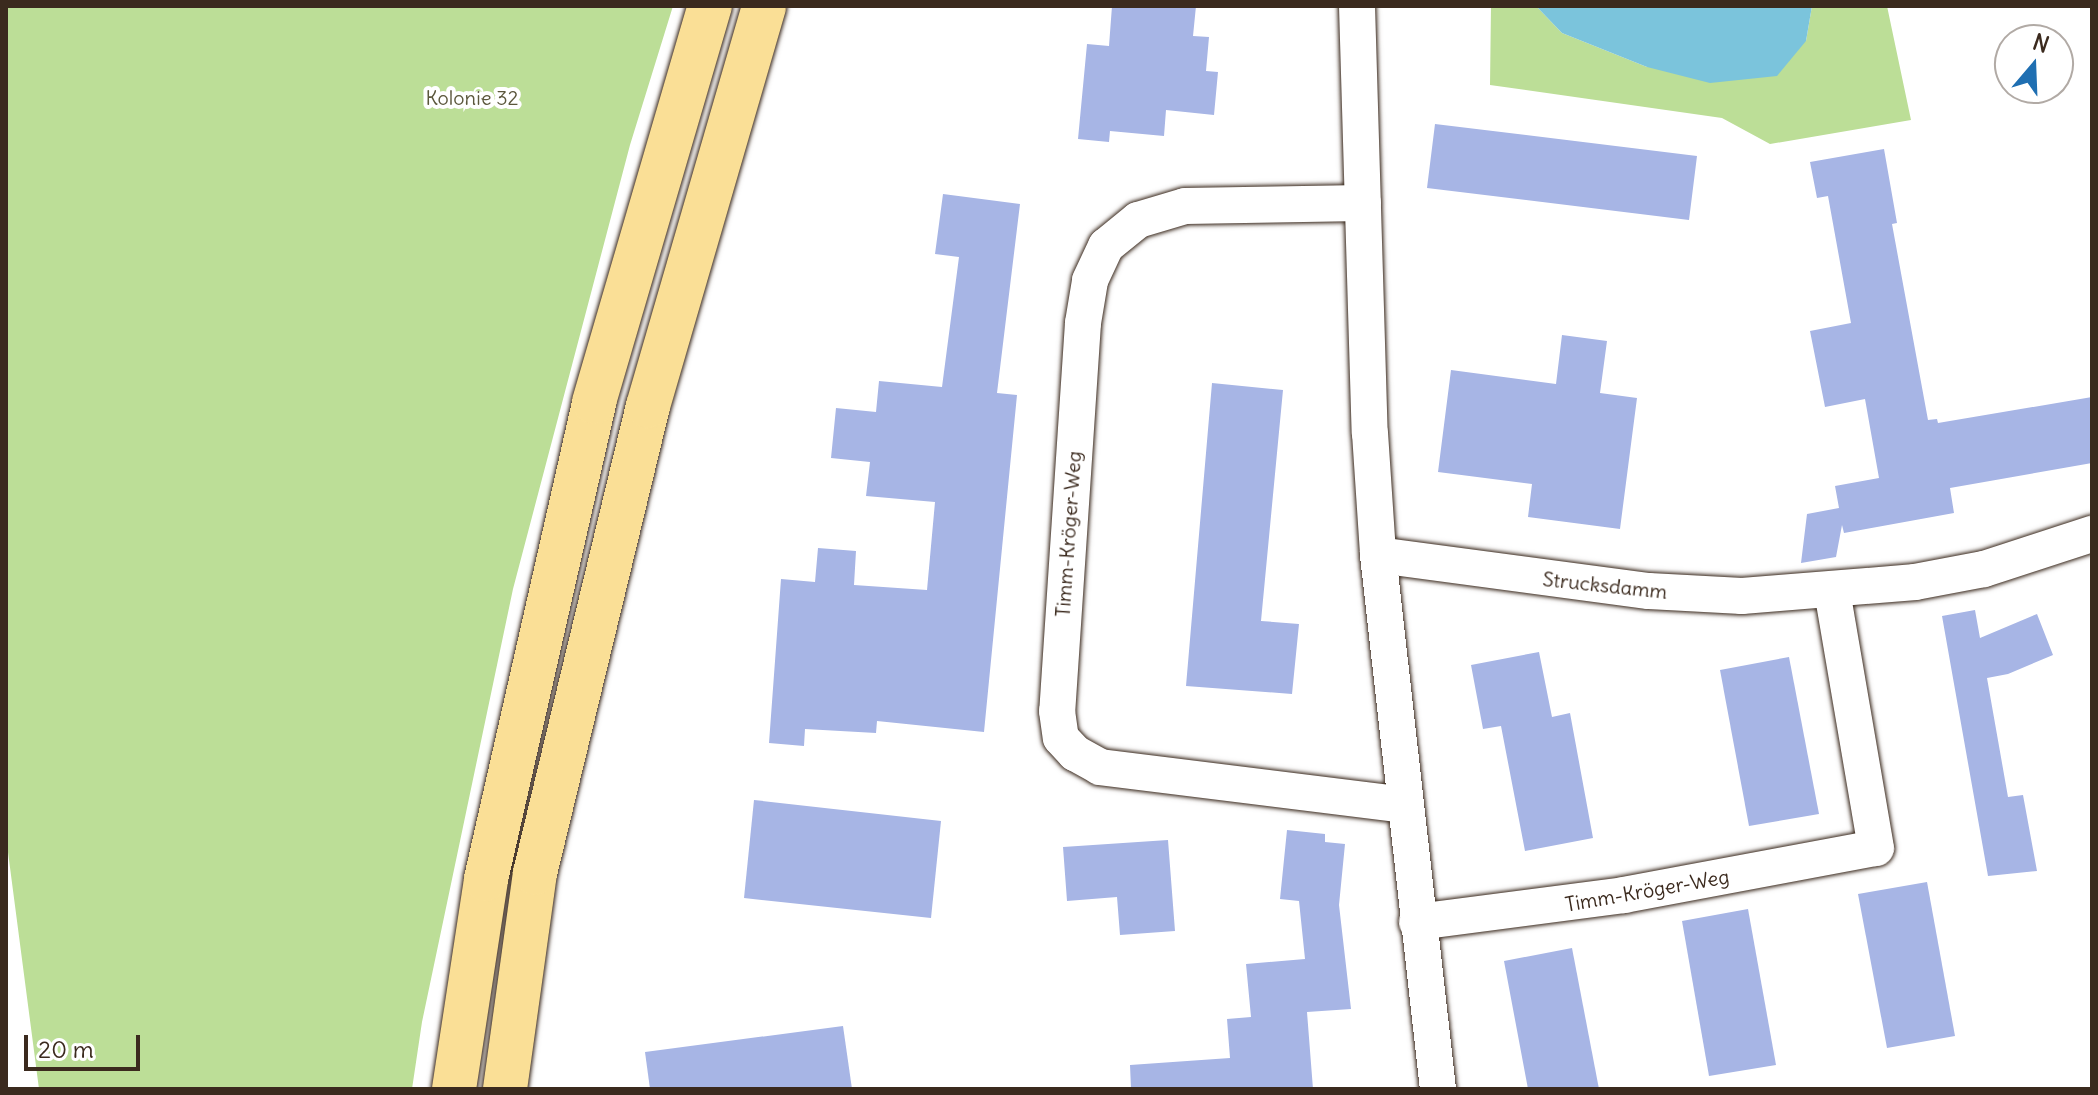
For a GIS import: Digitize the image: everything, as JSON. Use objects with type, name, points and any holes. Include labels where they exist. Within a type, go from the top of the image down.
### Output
[{"type":"highway","points":[[454,1089],[486,879],[594,402],[710,6]]},
{"type":"highway","points":[[505,1089],[535,873],[648,406],[764,6]]},
{"type":"street","points":[[1357,6],[1370,433],[1378,555],[1438,1089]]},
{"type":"street","name":"Timm-Kröger-Weg","points":[[1363,203],[1185,206],[1138,220],[1106,246],[1090,281],[1083,323],[1057,711],[1061,738],[1075,753],[1100,767],[1405,805]]},
{"type":"street","name":"Strucksdamm","points":[[1378,555],[1649,591],[1742,596],[1915,582],[1984,569],[2092,534]]},
{"type":"street","name":"Timm-Kröger-Weg","points":[[1417,922],[1624,895],[1876,848],[1832,591]]},
{"type":"green space","name":"Kolonie 32","points":[[6,6],[673,6],[630,145],[513,589],[422,1022],[412,1089],[39,1089],[6,837]]},
{"type":"green space","points":[[1491,6],[1536,6],[1562,33],[1647,67],[1806,41],[1812,6],[1887,6],[1911,120],[1770,144],[1722,118],[1490,85]]},
{"type":"water","points":[[1536,6],[1812,6],[1806,41],[1777,76],[1710,83],[1647,67],[1562,33]]},
{"type":"building","points":[[1112,6],[1196,6],[1193,36],[1209,37],[1206,71],[1218,72],[1214,115],[1166,110],[1164,136],[1110,131],[1109,142],[1078,139],[1087,44],[1109,46]]},
{"type":"building","points":[[1435,124],[1697,156],[1689,220],[1427,188]]},
{"type":"building","points":[[1884,149],[1897,223],[1892,224],[1928,420],[1937,419],[1938,423],[2092,397],[2092,463],[1950,488],[1954,513],[1844,533],[1842,525],[1836,557],[1801,563],[1807,514],[1839,508],[1835,486],[1879,478],[1865,399],[1825,407],[1810,331],[1851,323],[1828,196],[1817,198],[1810,162]]},
{"type":"building","points":[[943,194],[1020,204],[997,393],[1017,395],[984,732],[877,721],[876,733],[805,729],[804,746],[769,743],[781,579],[815,582],[818,548],[856,551],[854,585],[927,590],[935,502],[866,496],[870,462],[831,458],[836,408],[876,412],[879,381],[942,387],[959,257],[935,254]]},
{"type":"building","points":[[1562,335],[1607,341],[1600,393],[1637,398],[1620,529],[1528,517],[1532,484],[1438,472],[1451,370],[1556,384]]},
{"type":"building","points":[[1212,383],[1283,390],[1261,621],[1299,624],[1292,694],[1186,686]]},
{"type":"building","points":[[1975,610],[1980,638],[2037,614],[2053,655],[2008,674],[1987,678],[2008,797],[2023,795],[2037,871],[1988,876],[1942,616]]},
{"type":"building","points":[[1539,652],[1552,717],[1570,713],[1593,838],[1525,851],[1501,726],[1483,729],[1471,665]]},
{"type":"building","points":[[1789,657],[1819,814],[1749,826],[1720,670]]},
{"type":"building","points":[[754,800],[941,821],[931,918],[744,898]]},
{"type":"building","points":[[1287,830],[1325,834],[1325,842],[1345,844],[1339,905],[1351,1009],[1307,1012],[1313,1089],[1131,1089],[1130,1065],[1230,1058],[1227,1019],[1251,1017],[1246,964],[1305,959],[1299,901],[1280,899]]},
{"type":"building","points":[[1168,840],[1175,931],[1120,935],[1117,897],[1067,901],[1063,847]]},
{"type":"building","points":[[1927,882],[1955,1036],[1887,1048],[1858,894]]},
{"type":"building","points":[[1748,909],[1776,1065],[1709,1076],[1682,921]]},
{"type":"building","points":[[1572,948],[1599,1089],[1528,1089],[1504,961]]},
{"type":"building","points":[[843,1026],[852,1089],[650,1089],[645,1052]]}]
